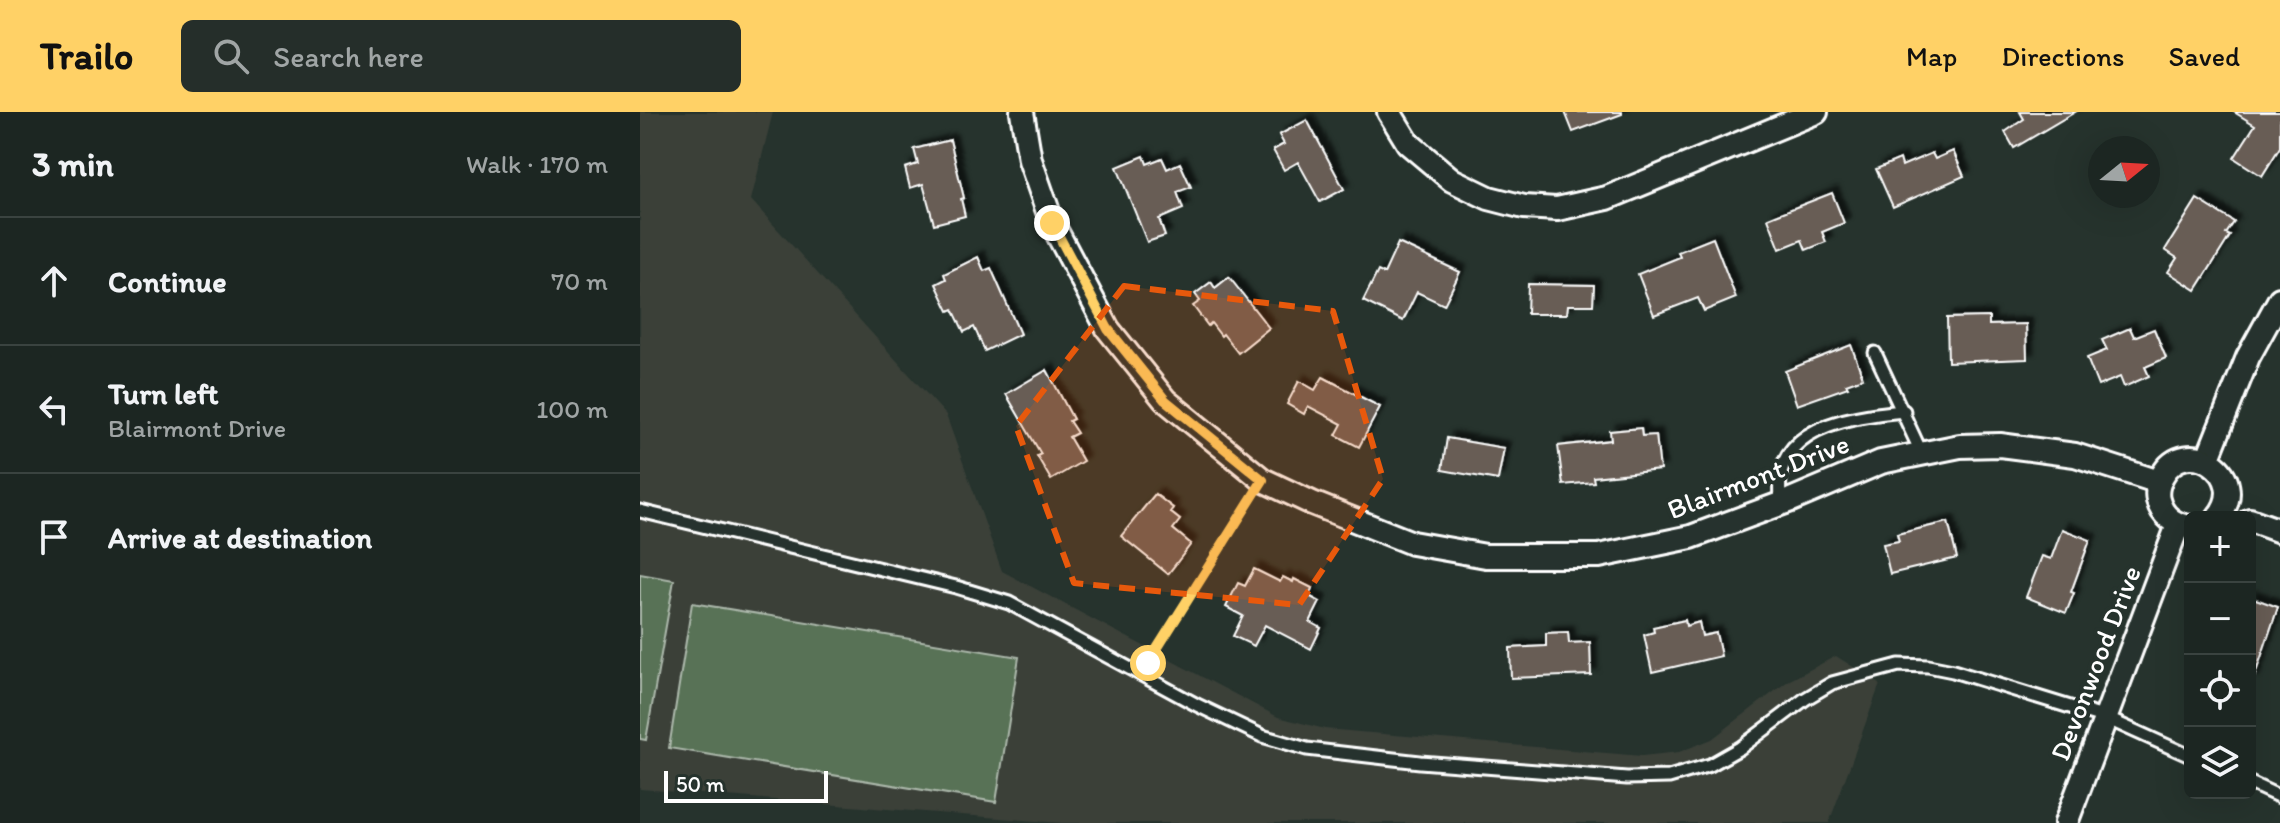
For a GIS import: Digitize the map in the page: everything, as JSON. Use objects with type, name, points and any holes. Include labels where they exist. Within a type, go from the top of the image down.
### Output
[{"type":"street","name":"Blairmont Drive","points":[[1022,112],[1030,160],[1052,223],[1108,329],[1165,400],[1263,480],[1412,543],[1486,556],[1599,556],[1691,537],[1881,462],[1960,446],[2039,448],[2075,455],[2159,482]]},
{"type":"street","points":[[1389,112],[1408,143],[1452,180],[1489,198],[1524,207],[1557,209],[1607,198],[1816,112]]},
{"type":"street","points":[[2207,460],[2243,368],[2280,299]]},
{"type":"street","points":[[2184,526],[2169,519],[2159,502],[2159,482],[2173,463],[2196,457],[2217,467],[2224,476],[2227,511]]},
{"type":"street","points":[[2256,522],[2280,531]]},
{"type":"street","name":"Devonwood Drive","points":[[2066,823],[2184,526]]},
{"type":"lane","points":[[1875,353],[1921,452]]},
{"type":"lane","points":[[1780,504],[1780,475],[1791,451],[1816,429],[1859,416],[1904,411]]},
{"type":"lane","points":[[640,511],[956,587],[1009,603],[1210,711],[1262,736],[1307,749],[1420,762],[1627,778],[1669,777],[1710,765],[1832,683],[1899,665],[1953,671],[2106,718],[2184,753]]},
{"type":"lane","points":[[2256,786],[2280,797]]},
{"type":"path","points":[[1148,663],[1263,480]]},
{"type":"highlighted area","points":[[1124,286],[1333,311],[1383,479],[1299,605],[1074,583],[1016,426]]},
{"type":"shaded area","points":[[640,112],[773,112],[751,200],[946,415],[1002,571],[1278,717],[1325,729],[1642,756],[1679,752],[1712,739],[1788,681],[1836,656],[1880,684],[1829,823],[1061,823],[640,789]]},
{"type":"green space","points":[[640,574],[674,580],[646,740],[640,739]]},
{"type":"green space","points":[[692,603],[1019,657],[996,802],[669,748]]},
{"type":"building","points":[[1565,112],[1622,112],[1622,114],[1573,132]]},
{"type":"building","points":[[2020,112],[2075,112],[2014,148],[2005,132],[2024,119]]},
{"type":"building","points":[[2234,112],[2280,112],[2280,147],[2262,176],[2234,158],[2255,125]]},
{"type":"building","points":[[1307,120],[1344,189],[1320,202],[1298,162],[1284,170],[1273,150],[1284,144],[1279,135]]},
{"type":"building","points":[[950,140],[964,198],[961,199],[965,216],[934,224],[923,184],[910,188],[905,168],[918,164],[914,149]]},
{"type":"building","points":[[1953,151],[1964,176],[1893,207],[1876,169],[1900,159],[1902,166],[1932,153],[1935,159]]},
{"type":"building","points":[[1144,156],[1147,164],[1162,158],[1167,169],[1180,163],[1191,187],[1177,192],[1183,209],[1159,219],[1165,236],[1147,242],[1117,167]]},
{"type":"building","points":[[1832,193],[1844,223],[1822,232],[1826,242],[1806,250],[1802,240],[1780,249],[1768,218]]},
{"type":"building","points":[[2197,199],[2234,222],[2226,234],[2230,236],[2196,290],[2168,272],[2177,258],[2165,250]]},
{"type":"building","points":[[1713,238],[1736,298],[1704,311],[1698,298],[1654,315],[1638,274],[1680,257],[1678,252]]},
{"type":"building","points":[[1398,243],[1460,272],[1444,305],[1417,292],[1403,321],[1363,301],[1378,271],[1384,274]]},
{"type":"building","points":[[978,257],[984,271],[991,268],[1020,334],[985,351],[974,327],[964,332],[936,284],[946,279],[944,274]]},
{"type":"building","points":[[1229,277],[1269,328],[1238,353],[1211,323],[1208,326],[1193,306],[1200,301],[1195,294],[1211,282],[1215,288]]},
{"type":"building","points":[[1528,284],[1594,285],[1593,305],[1568,305],[1567,314],[1527,314]]},
{"type":"building","points":[[1989,317],[1989,325],[2026,324],[2027,359],[1948,362],[1947,318]]},
{"type":"building","points":[[2130,328],[2134,337],[2154,329],[2166,358],[2145,367],[2149,376],[2124,387],[2120,377],[2098,386],[2087,358],[2107,350],[2102,340]]},
{"type":"building","points":[[1851,345],[1863,378],[1846,384],[1848,387],[1797,405],[1785,371]]},
{"type":"building","points":[[1047,370],[1073,419],[1069,421],[1077,433],[1069,437],[1083,461],[1051,480],[1037,456],[1041,454],[1006,394]]},
{"type":"building","points":[[1323,377],[1380,407],[1359,447],[1336,435],[1342,424],[1308,406],[1304,414],[1287,404],[1299,381],[1315,390]]},
{"type":"building","points":[[1641,428],[1642,436],[1656,435],[1660,470],[1593,477],[1594,482],[1563,485],[1558,446],[1611,440],[1610,431]]},
{"type":"building","points":[[1447,438],[1504,448],[1498,480],[1442,470]]},
{"type":"building","points":[[1155,494],[1173,508],[1170,512],[1180,520],[1173,529],[1191,544],[1168,574],[1121,536]]},
{"type":"building","points":[[1948,522],[1957,558],[1890,574],[1883,544],[1899,541],[1897,534]]},
{"type":"building","points":[[2062,529],[2090,540],[2066,613],[2026,597],[2042,556],[2051,559]]},
{"type":"building","points":[[1254,569],[1280,582],[1283,577],[1293,582],[1294,579],[1312,588],[1309,596],[1320,602],[1310,622],[1321,628],[1311,649],[1265,625],[1254,646],[1233,636],[1243,616],[1226,607],[1238,583],[1245,586]]},
{"type":"building","points":[[2256,599],[2278,607],[2256,672]]},
{"type":"building","points":[[1685,620],[1686,626],[1699,622],[1702,636],[1716,633],[1721,656],[1652,672],[1644,635],[1654,632],[1653,627]]},
{"type":"building","points":[[1568,632],[1569,643],[1590,642],[1591,675],[1511,678],[1510,648],[1546,646],[1546,633]]},
{"type":"route","points":[[1052,223],[1108,329],[1165,400],[1263,480],[1148,663]]}]
